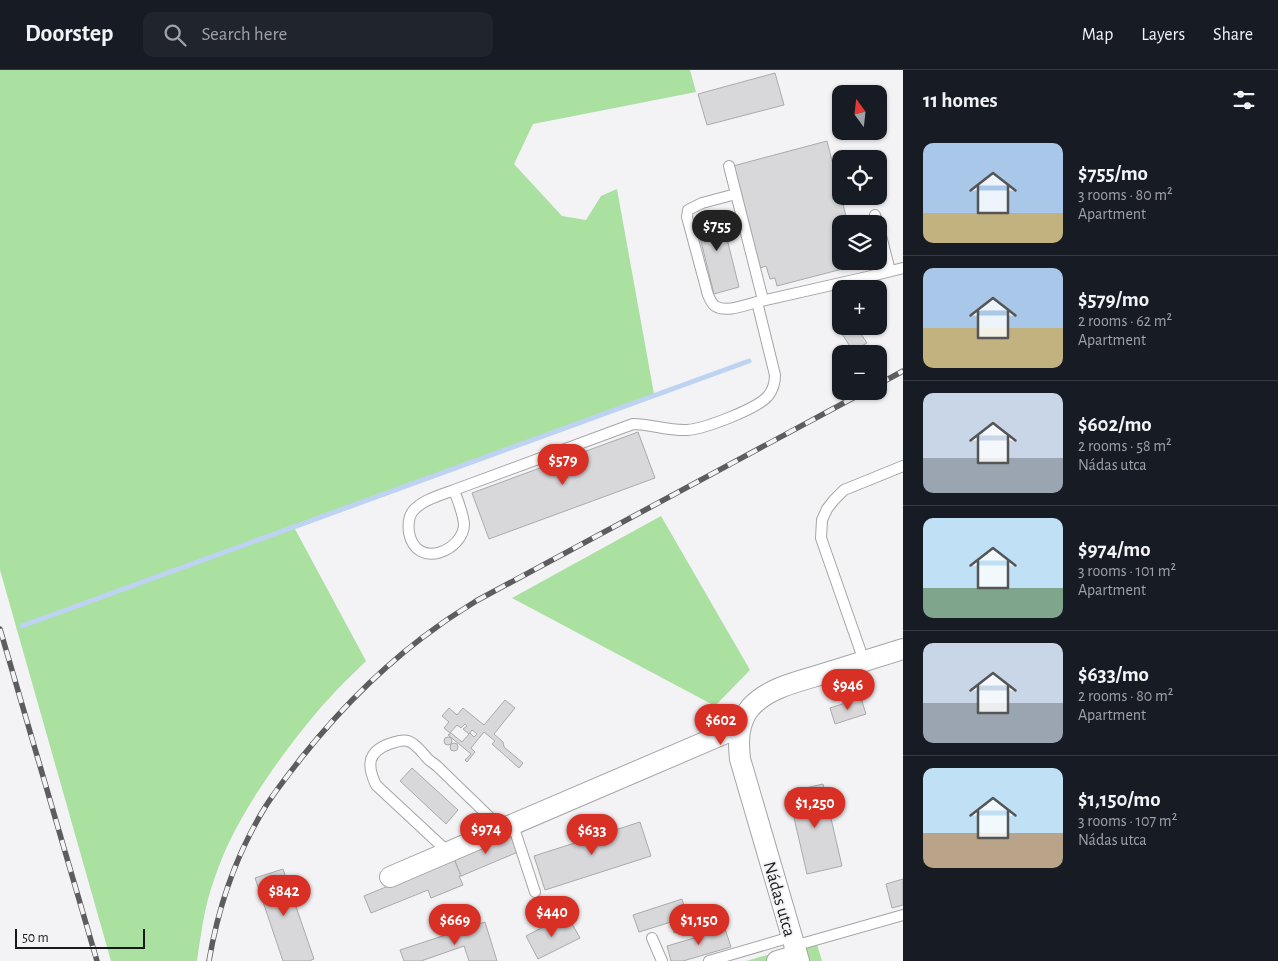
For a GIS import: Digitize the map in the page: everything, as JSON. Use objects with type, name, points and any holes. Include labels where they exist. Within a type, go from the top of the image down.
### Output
[{"type":"street","name":"Nádas utca","points":[[795,950],[740,759],[740,727],[750,708],[773,691],[903,648]]},
{"type":"street","points":[[390,877],[740,727]]},
{"type":"street","points":[[777,961],[795,950]]},
{"type":"lane","points":[[454,490],[463,518],[464,526],[461,535],[445,550],[429,554],[421,552],[414,546],[410,538],[408,520],[417,507],[427,501],[454,490],[633,424],[672,430],[698,429],[712,425],[762,402],[769,396],[775,382],[775,375],[729,166]]},
{"type":"lane","points":[[736,194],[702,203],[687,212],[708,295],[714,306],[727,308],[903,268]]},
{"type":"lane","points":[[887,259],[890,271]]},
{"type":"lane","points":[[864,661],[821,538],[822,520],[827,509],[844,490],[903,466]]},
{"type":"lane","points":[[448,852],[376,785],[370,765],[371,758],[381,747],[403,740],[410,742],[508,827],[535,892]]},
{"type":"lane","points":[[710,961],[795,950],[903,915]]},
{"type":"lane","points":[[652,938],[662,961]]},
{"type":"green space","points":[[0,70],[690,70],[696,92],[533,124],[514,164],[562,216],[586,220],[601,196],[617,189],[654,394],[295,529],[366,661],[321,707],[303,729],[275,766],[244,814],[219,865],[210,892],[197,961],[111,961],[0,570]]},
{"type":"green space","points":[[661,516],[750,670],[715,706],[512,598]]},
{"type":"green space","points":[[816,941],[822,961],[746,961]]},
{"type":"building","points":[[775,73],[784,105],[707,125],[698,94]]},
{"type":"building","points":[[827,141],[832,161],[832,205],[843,205],[846,215],[832,215],[832,270],[838,270],[777,286],[775,278],[770,279],[766,266],[760,268],[733,166]]},
{"type":"building","points":[[720,211],[739,287],[714,294],[695,217]]},
{"type":"building","points":[[843,335],[862,335],[867,343],[864,345],[849,345]]},
{"type":"building","points":[[638,432],[655,478],[489,539],[472,493]]},
{"type":"building","points":[[861,698],[866,714],[835,724],[830,708]]},
{"type":"building","points":[[505,700],[515,708],[494,734],[503,742],[504,747],[523,763],[519,768],[492,744],[495,741],[484,732],[471,748],[475,752],[467,762],[465,760],[471,754],[448,735],[451,733],[462,742],[470,733],[474,737],[477,734],[472,730],[469,734],[463,729],[467,726],[465,724],[461,728],[457,725],[450,733],[444,728],[449,722],[442,716],[449,708],[457,715],[463,708],[484,725]]},
{"type":"building","points":[[448,737],[452,741],[448,745],[444,741]]},
{"type":"building","points":[[454,743],[458,747],[454,751],[450,747]]},
{"type":"building","points":[[412,768],[458,810],[446,824],[400,781]]},
{"type":"building","points":[[823,784],[842,866],[807,874],[788,792]]},
{"type":"building","points":[[640,822],[651,856],[545,890],[534,856]]},
{"type":"building","points":[[510,835],[518,852],[461,876],[454,859]]},
{"type":"building","points":[[454,859],[463,885],[431,898],[428,890],[371,913],[364,896]]},
{"type":"building","points":[[283,869],[314,959],[309,961],[283,961],[255,878]]},
{"type":"building","points":[[903,879],[903,905],[892,908],[886,884]]},
{"type":"building","points":[[682,899],[691,927],[674,933],[671,922],[639,932],[633,915]]},
{"type":"building","points":[[570,920],[580,938],[538,959],[526,936],[551,923],[554,928]]},
{"type":"building","points":[[485,922],[497,961],[469,961],[464,946],[421,961],[404,961],[400,950]]},
{"type":"building","points":[[725,929],[731,947],[683,961],[671,961],[667,946]]},
{"type":"waterway","points":[[22,626],[749,361]]},
{"type":"railway","points":[[887,380],[903,371]]},
{"type":"railway","points":[[209,961],[217,921],[229,882],[245,845],[264,809],[317,738],[384,669],[421,638],[476,601],[849,400]]},
{"type":"railway","points":[[0,629],[97,961]]}]
